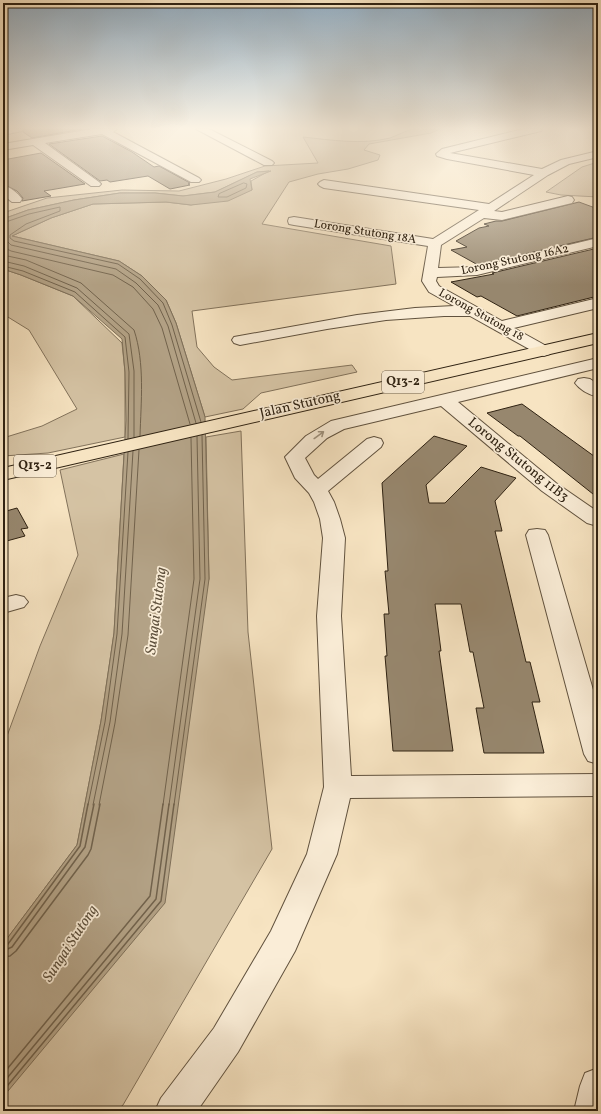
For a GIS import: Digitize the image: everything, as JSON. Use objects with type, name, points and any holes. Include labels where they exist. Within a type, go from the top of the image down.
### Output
[{"type":"main road","name":"Jalan Stutong","points":[[3,474],[598,338]]},
{"type":"street","points":[[91,181],[95,184]]},
{"type":"street","points":[[435,243],[533,181]]},
{"type":"street","points":[[324,184],[486,211],[502,216],[562,201],[517,192]]},
{"type":"street","points":[[3,189],[16,199]]},
{"type":"street","name":"Lorong Stutong 18A","points":[[294,221],[435,243]]},
{"type":"street","name":"Lorong Stutong 16A2","points":[[430,273],[476,271],[598,242]]},
{"type":"street","name":"Lorong Stutong 18","points":[[435,243],[429,281],[434,289],[544,351]]},
{"type":"street","points":[[502,326],[598,303]]},
{"type":"street","points":[[240,340],[379,315],[456,310],[474,311]]},
{"type":"street","points":[[174,1111],[226,1040],[283,941],[322,854],[338,787],[329,616],[334,538],[330,519],[317,490],[305,478],[298,464],[352,433],[371,418],[597,363]]},
{"type":"street","name":"Lorong Stutong 11B3","points":[[444,400],[549,487],[594,519]]},
{"type":"street","points":[[317,490],[374,443]]},
{"type":"street","points":[[537,535],[598,754]]},
{"type":"street","points":[[338,787],[598,785]]},
{"type":"street","points":[[593,1111],[598,1086]]},
{"type":"shaded area","points":[[218,181],[238,181],[215,192],[183,196],[155,193],[120,193],[74,200],[28,210],[3,219],[3,213],[47,198],[122,190],[179,191]]},
{"type":"shaded area","points":[[251,181],[293,181],[289,182],[262,224],[391,246],[396,284],[192,311],[197,347],[214,367],[232,380],[352,365],[357,372],[261,393],[243,409],[205,417],[176,323],[166,300],[142,276],[119,261],[12,236],[51,218],[93,204],[166,202],[191,205],[252,190]]},
{"type":"shaded area","points":[[562,181],[598,181],[598,197],[561,195],[546,192]]},
{"type":"shaded area","points":[[3,269],[73,296],[122,343],[125,372],[125,437],[48,453],[3,456],[3,438],[42,426],[77,409],[29,330],[3,314]]},
{"type":"shaded area","points":[[241,431],[248,632],[272,849],[123,1105],[116,1111],[3,1111],[3,1097],[209,579],[206,437]]},
{"type":"shaded area","points":[[124,454],[114,633],[101,721],[77,845],[3,944],[3,747],[40,646],[78,555],[60,470]]},
{"type":"water","name":"Sungai Stutong","points":[[238,181],[250,181],[252,190],[228,201],[191,205],[166,202],[93,204],[51,218],[12,236],[119,261],[142,276],[166,300],[176,323],[205,417],[209,579],[165,903],[3,1097],[3,944],[77,845],[101,721],[114,633],[126,420],[125,372],[122,339],[73,296],[3,269],[3,219],[28,210],[74,200],[120,193],[155,193],[183,196],[215,192]]},
{"type":"building","points":[[3,181],[81,181],[85,184],[44,191],[51,196],[22,201],[23,198],[17,191],[3,184]]},
{"type":"building","points":[[156,181],[186,181],[190,183],[188,184],[190,185],[170,189]]},
{"type":"building","points":[[579,202],[598,209],[598,237],[478,265],[451,250],[467,247],[456,241],[479,228],[489,226],[484,224]]},
{"type":"building","points":[[598,248],[598,296],[517,316],[481,296],[477,297],[451,282],[494,274],[492,273]]},
{"type":"building","points":[[522,404],[598,459],[598,498],[520,436],[487,413]]},
{"type":"building","points":[[434,436],[467,446],[426,485],[429,503],[445,503],[481,467],[516,478],[495,501],[502,531],[495,531],[526,662],[530,662],[540,702],[532,702],[544,753],[484,753],[476,708],[484,708],[473,652],[470,652],[461,604],[435,604],[441,651],[439,651],[453,751],[393,751],[385,656],[387,656],[384,614],[389,614],[385,571],[388,571],[382,483]]},
{"type":"building","points":[[17,508],[28,528],[21,529],[25,536],[3,542],[3,512]]}]
